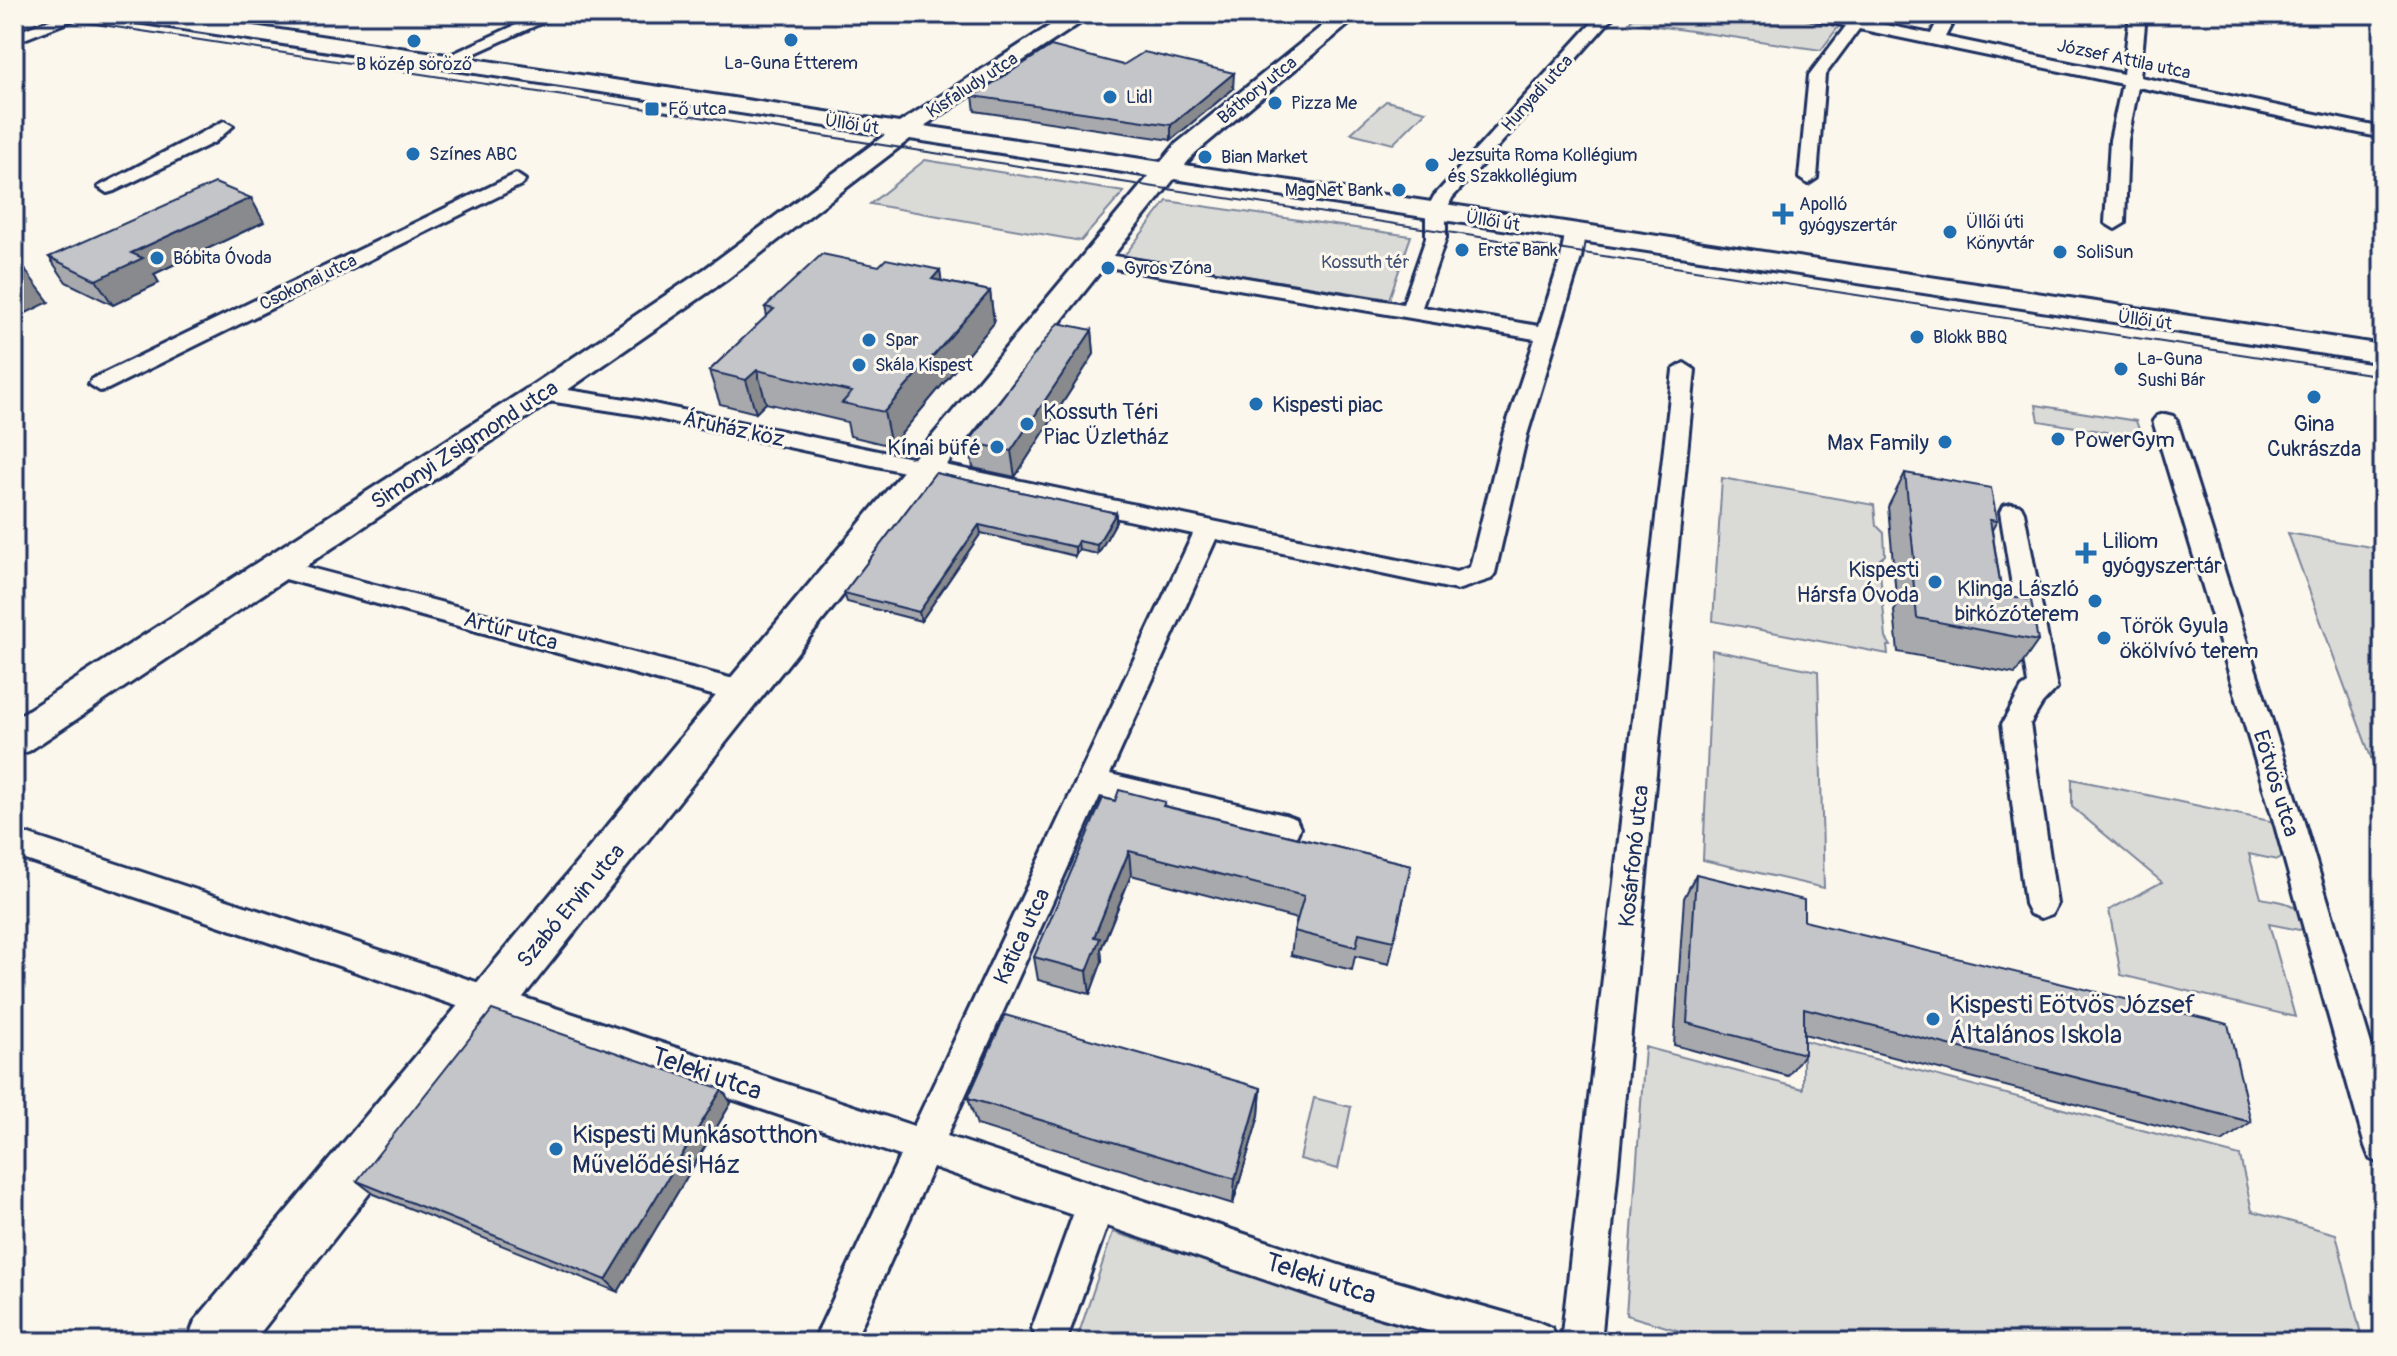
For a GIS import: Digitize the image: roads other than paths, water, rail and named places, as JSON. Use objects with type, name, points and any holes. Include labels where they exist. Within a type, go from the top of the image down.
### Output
[{"type":"main road","name":"Üllői út","points":[[130,14],[1436,211],[1573,246],[2383,354]]},
{"type":"main road","name":"Kisfaludy utca","points":[[904,132],[1083,14]]},
{"type":"main road","name":"Báthory utca","points":[[1168,169],[1185,149],[1350,14]]},
{"type":"main road","name":"Simonyi Zsigmond utca","points":[[14,740],[542,393],[716,274],[904,132]]},
{"type":"main road","points":[[926,469],[1168,169]]},
{"type":"main road","name":"Szabó Ervin utca","points":[[216,1342],[491,1000],[926,469]]},
{"type":"street","points":[[14,38],[80,14]]},
{"type":"street","points":[[443,62],[553,14]]},
{"type":"street","name":"Hunyadi utca","points":[[1436,211],[1443,196],[1608,14]]},
{"type":"street","name":"József Attila utca","points":[[1810,14],[2383,133]]},
{"type":"street","points":[[1936,40],[1949,14]]},
{"type":"street","points":[[2115,223],[2119,140],[2131,80],[2138,14]]},
{"type":"street","points":[[1808,178],[1817,75],[1855,24]]},
{"type":"street","points":[[107,187],[209,138],[224,126]]},
{"type":"street","name":"Csokonai utca","points":[[100,384],[516,180]]},
{"type":"street","points":[[1411,310],[1436,238],[1436,211]]},
{"type":"street","points":[[926,469],[1457,581],[1482,573],[1505,471],[1573,246]]},
{"type":"street","points":[[1096,259],[1546,334]]},
{"type":"street","name":"Kosárfonó utca","points":[[1581,1342],[1684,370]]},
{"type":"street","name":"Áruház köz","points":[[542,393],[639,408],[926,469]]},
{"type":"street","name":"Eötvös utca","points":[[2165,421],[2289,822],[2383,1146]]},
{"type":"street","points":[[2012,512],[2043,688],[2032,696],[2016,724],[2041,904]]},
{"type":"street","name":"Katica utca","points":[[833,1342],[1208,529]]},
{"type":"street","name":"Artúr utca","points":[[276,568],[745,693]]},
{"type":"street","points":[[1092,782],[1285,828]]},
{"type":"street","name":"Teleki utca","points":[[14,843],[1348,1288],[1538,1342]]},
{"type":"street","points":[[1052,1328],[1096,1204]]},
{"type":"tram line","points":[[31,14],[2383,376]]},
{"type":"place","name":"La-Guna Étterem","points":[[791,40]]},
{"type":"place","name":"B közép söröző","points":[[414,41]]},
{"type":"place","name":"Lidl","points":[[1110,97]]},
{"type":"place","name":"Pizza Me","points":[[1275,103]]},
{"type":"place","name":"Fő utca","points":[[652,109]]},
{"type":"place","name":"Színes ABC","points":[[413,154]]},
{"type":"place","name":"Bian Market","points":[[1205,157]]},
{"type":"place","name":"Jezsuita Roma Kollégium és Szakkollégium","points":[[1432,165]]},
{"type":"place","name":"MagNet Bank","points":[[1399,190]]},
{"type":"place","name":"Apolló gyógyszertár","points":[[1783,214]]},
{"type":"place","name":"Üllői úti Könyvtár","points":[[1950,232]]},
{"type":"place","name":"Erste Bank","points":[[1462,250]]},
{"type":"place","name":"SoliSun","points":[[2060,252]]},
{"type":"place","name":"Bóbita Óvoda","points":[[157,258]]},
{"type":"place","name":"Gyros Zóna","points":[[1108,268]]},
{"type":"place","name":"Blokk BBQ","points":[[1917,337]]},
{"type":"place","name":"Spar","points":[[869,340]]},
{"type":"place","name":"Skála Kispest","points":[[859,365]]},
{"type":"place","name":"La-Guna Sushi Bár","points":[[2121,369]]},
{"type":"place","name":"Gina Cukrászda","points":[[2314,397]]},
{"type":"place","name":"Kispesti piac","points":[[1256,404]]},
{"type":"place","name":"Kossuth Téri Piac Üzletház","points":[[1027,424]]},
{"type":"place","name":"PowerGym","points":[[2058,439]]},
{"type":"place","name":"Max Family","points":[[1945,442]]},
{"type":"place","name":"Kínai büfé","points":[[997,447]]},
{"type":"place","name":"Liliom gyógyszertár","points":[[2086,553]]},
{"type":"place","name":"Kispesti Hársfa Óvoda","points":[[1935,582]]},
{"type":"place","name":"Klinga László birkózóterem","points":[[2095,601]]},
{"type":"place","name":"Török Gyula ökölvívó terem","points":[[2104,638]]},
{"type":"place","name":"Kispesti Eötvös József Általános Iskola","points":[[1933,1019]]},
{"type":"place","name":"Kispesti Munkásotthon Művelődési Ház","points":[[556,1149]]},
{"type":"park label","name":"Kossuth tér","points":[[1365,262]]}]
